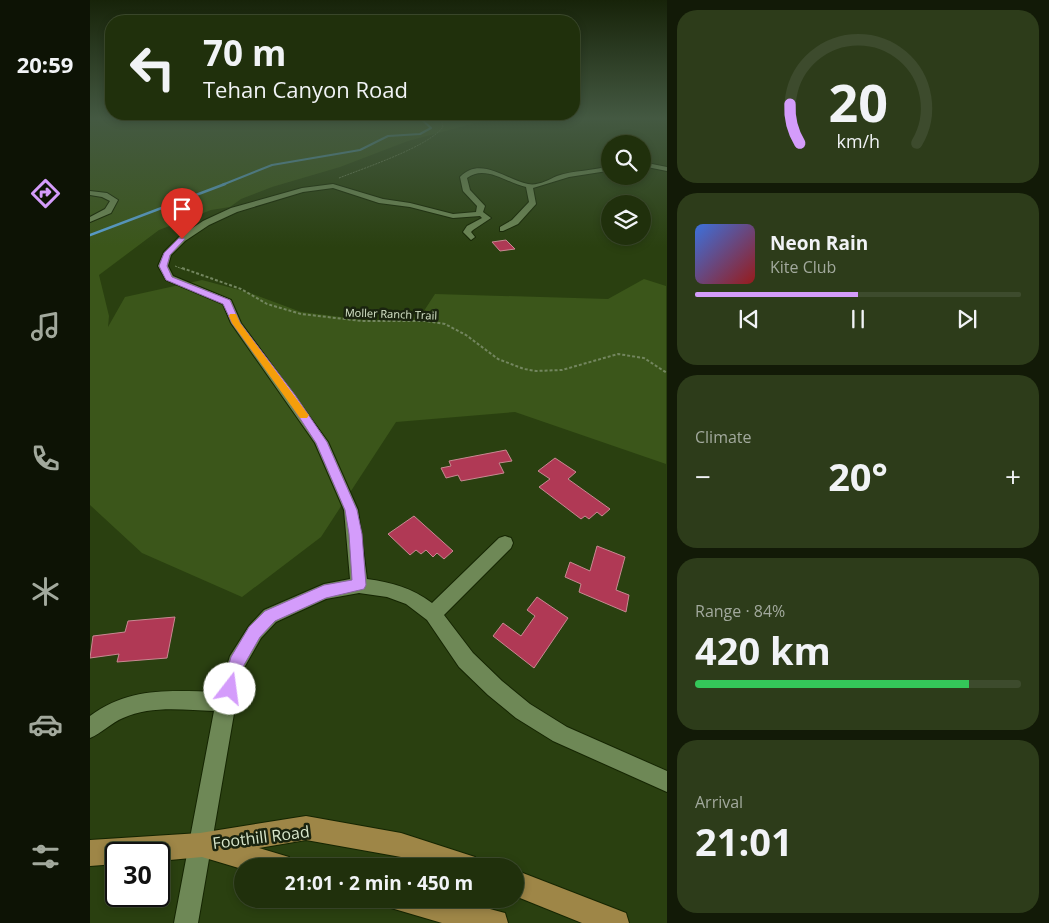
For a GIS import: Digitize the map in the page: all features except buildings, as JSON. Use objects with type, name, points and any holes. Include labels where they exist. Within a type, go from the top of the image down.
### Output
[{"type":"main road","name":"Foothill Road","points":[[90,853],[200,845],[306,828],[401,845],[441,858]]},
{"type":"main road","name":"Foothill Road","points":[[200,845],[250,858]]},
{"type":"main road","points":[[524,887],[616,923]]},
{"type":"main road","points":[[436,908],[495,923]]},
{"type":"street","points":[[479,214],[481,206],[464,186],[463,177],[467,174],[477,171],[494,173],[529,186],[548,183],[565,176],[601,171]]},
{"type":"street","points":[[651,173],[666,174]]},
{"type":"street","points":[[360,585],[356,534],[351,510],[321,442],[292,398],[236,323],[227,302],[169,278],[163,266],[164,261],[167,254],[182,239],[234,210],[302,190],[334,186],[382,201],[410,205],[453,216],[479,214],[487,218],[466,232],[471,237]]},
{"type":"street","points":[[503,229],[515,222],[533,202],[529,186]]},
{"type":"street","points":[[90,193],[104,195],[114,200],[108,211],[90,220]]},
{"type":"street","points":[[433,614],[504,543]]},
{"type":"street","points":[[186,923],[226,702],[237,663],[255,632],[270,616],[324,592],[360,585],[387,589],[412,598],[433,614],[466,660],[522,711],[560,734],[666,782]]},
{"type":"street","points":[[90,728],[118,709],[153,701],[226,702]]},
{"type":"lane","points":[[651,166],[666,170]]},
{"type":"path","points":[[338,179],[381,161]]},
{"type":"path","name":"Moller Ranch Trail","points":[[164,261],[241,289],[267,304],[301,314],[362,321],[417,320],[445,324],[466,335],[498,359],[524,369],[536,371],[562,370],[618,354],[644,358],[666,373]]},
{"type":"green space","points":[[90,161],[356,161],[272,187],[241,199],[230,207],[211,210],[159,230],[99,275],[109,316],[108,327],[125,297],[202,280],[247,292],[301,312],[373,321],[420,317],[435,294],[608,299],[644,279],[666,286],[666,464],[515,412],[396,422],[321,537],[242,597],[142,553],[90,505]]},
{"type":"waterway","points":[[222,185],[272,165],[295,161]]},
{"type":"waterway","points":[[90,235],[225,184]]},
{"type":"slow traffic","points":[[233,316],[236,323],[303,415]]},
{"type":"route","points":[[182,239],[167,254],[163,266],[169,278],[227,302],[236,323],[292,398],[321,442],[351,510],[356,534],[360,585],[324,592],[270,616],[255,632],[237,663],[230,689]]}]
